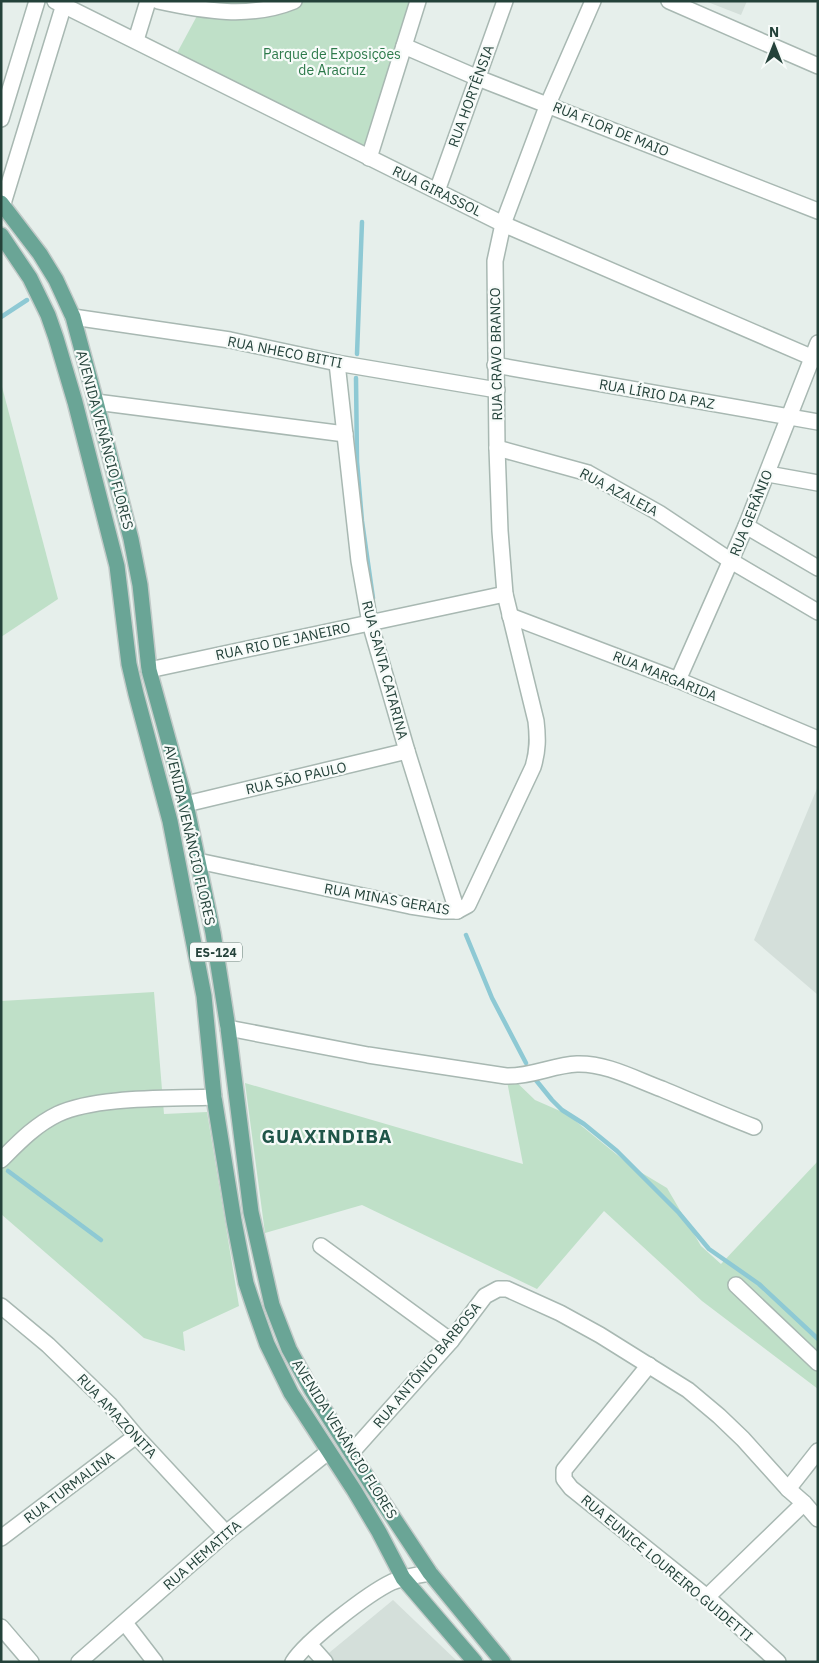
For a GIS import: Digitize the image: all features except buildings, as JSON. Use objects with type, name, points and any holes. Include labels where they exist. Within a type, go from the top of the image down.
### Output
[{"type":"main road","name":"AVENIDA VENÂNCIO FLORES","points":[[2,206],[43,258],[56,280],[73,317],[96,402],[140,586],[149,670],[186,804],[213,933],[228,1028],[251,1212],[272,1304],[294,1357],[311,1389],[373,1487],[430,1573],[503,1662]]},
{"type":"main road","name":"AVENIDA VENÂNCIO FLORES","points":[[1,236],[30,278],[48,315],[65,366],[117,566],[129,664],[170,821],[201,978],[214,1097],[246,1283],[267,1344],[291,1393],[354,1490],[403,1578],[475,1662]]},
{"type":"street","points":[[1,119],[37,1]]},
{"type":"street","points":[[136,40],[148,1]]},
{"type":"street","points":[[158,1],[265,10],[294,1]]},
{"type":"street","points":[[369,158],[418,1]]},
{"type":"street","name":"RUA HORTÊNSIA","points":[[438,191],[505,1]]},
{"type":"street","name":"RUA CRAVO BRANCO","points":[[536,721],[505,594],[500,531],[497,448],[495,261],[503,224],[548,104],[593,1]]},
{"type":"street","points":[[669,1],[818,66]]},
{"type":"street","points":[[2,206],[62,2]]},
{"type":"street","name":"RUA GIRASSOL","points":[[62,2],[503,224],[815,359]]},
{"type":"street","name":"RUA FLOR DE MAIO","points":[[404,46],[478,78],[818,211]]},
{"type":"street","name":"RUA NHECO BITTI","points":[[73,317],[230,340],[337,363],[497,390]]},
{"type":"street","name":"RUA GERÂNIO","points":[[678,680],[732,561],[789,417],[815,359],[818,343]]},
{"type":"street","name":"RUA SANTA CATARINA","points":[[337,363],[359,561],[370,622],[407,751],[457,911]]},
{"type":"street","name":"RUA LÍRIO DA PAZ","points":[[496,365],[818,422]]},
{"type":"street","points":[[96,402],[345,434]]},
{"type":"street","name":"RUA AZALEIA","points":[[497,448],[588,473],[658,513],[732,561],[818,612]]},
{"type":"street","points":[[768,474],[818,483]]},
{"type":"street","points":[[746,526],[818,568]]},
{"type":"street","name":"RUA RIO DE JANEIRO","points":[[149,670],[505,594]]},
{"type":"street","name":"RUA MARGARIDA","points":[[510,616],[678,680],[818,739]]},
{"type":"street","name":"RUA MINAS GERAIS","points":[[198,861],[410,906],[457,911],[468,905],[533,767],[538,745],[536,721]]},
{"type":"street","name":"RUA SÃO PAULO","points":[[186,804],[407,751]]},
{"type":"street","points":[[228,1028],[368,1055],[494,1075],[515,1077],[577,1064],[600,1066],[754,1127]]},
{"type":"street","points":[[1,1160],[35,1128],[58,1114],[87,1105],[128,1100],[214,1097]]},
{"type":"street","points":[[321,1246],[451,1341]]},
{"type":"street","points":[[736,1285],[818,1363]]},
{"type":"street","name":"RUA ANTÔNIO BARBOSA","points":[[352,1452],[451,1341],[485,1296],[498,1289],[508,1289],[560,1313],[649,1365]]},
{"type":"street","name":"RUA AMAZONITA","points":[[1,1306],[48,1345],[110,1405],[136,1436],[226,1533]]},
{"type":"street","points":[[649,1365],[688,1390],[720,1416],[744,1439],[788,1489],[818,1519]]},
{"type":"street","name":"RUA EUNICE LOUREIRO GUIDETTI","points":[[649,1365],[564,1470],[564,1478],[570,1488],[708,1597],[778,1662]]},
{"type":"street","name":"RUA TURMALINA","points":[[1,1538],[136,1436]]},
{"type":"street","points":[[788,1489],[818,1451]]},
{"type":"street","name":"RUA HEMATITA","points":[[79,1662],[226,1533],[328,1452]]},
{"type":"street","points":[[708,1597],[804,1503]]},
{"type":"street","points":[[294,1662],[309,1644],[351,1609],[372,1595],[403,1578],[430,1573]]},
{"type":"street","points":[[125,1622],[155,1662]]},
{"type":"street","points":[[1,1626],[31,1662]]},
{"type":"street","points":[[309,1644],[324,1662]]},
{"type":"shaded area","points":[[705,1],[747,1],[741,15]]},
{"type":"shaded area","points":[[818,786],[818,995],[754,940]]},
{"type":"shaded area","points":[[393,1600],[458,1662],[318,1662]]},
{"type":"green space","name":"Parque de Exposições de Aracruz","points":[[205,1],[414,1],[370,150],[177,53]]},
{"type":"green space","points":[[1,383],[58,599],[1,637]]},
{"type":"green space","points":[[154,992],[164,1114],[207,1112],[239,1306],[183,1332],[185,1351],[144,1338],[1,1214],[1,1001]]},
{"type":"green space","points":[[505,1071],[535,1100],[567,1114],[632,1167],[667,1188],[701,1246],[721,1264],[818,1161],[818,1389],[702,1301],[604,1211],[537,1289],[362,1205],[265,1233],[245,1083],[523,1164]]},
{"type":"waterway","points":[[357,354],[362,222]]},
{"type":"waterway","points":[[1,317],[27,300]]},
{"type":"waterway","points":[[356,378],[357,462],[362,521],[373,598]]},
{"type":"waterway","points":[[466,935],[492,998],[526,1063]]},
{"type":"waterway","points":[[535,1079],[562,1110],[584,1124],[617,1151],[679,1213],[709,1249],[759,1284],[818,1339]]},
{"type":"waterway","points":[[8,1171],[101,1240]]},
{"type":"district","name":"GUAXINDIBA","points":[[327,1136]]}]
